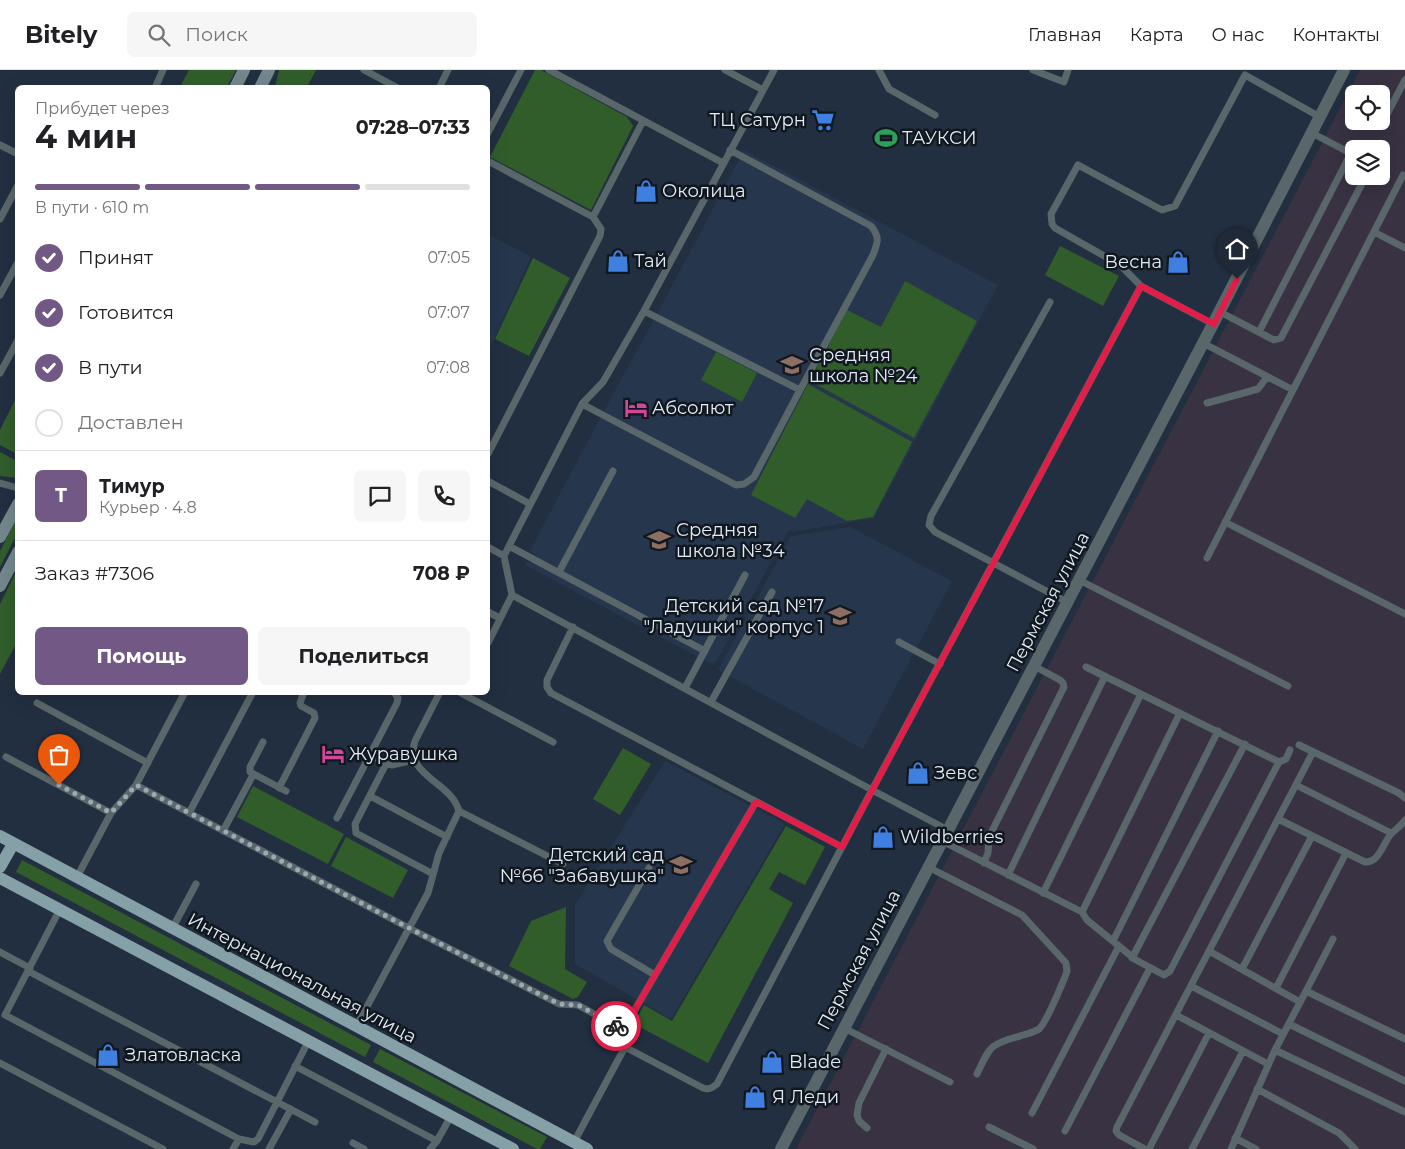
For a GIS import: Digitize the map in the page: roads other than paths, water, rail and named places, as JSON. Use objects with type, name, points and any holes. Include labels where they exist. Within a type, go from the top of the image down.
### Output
[{"type":"main road","points":[[236,85],[244,70]]},
{"type":"main road","points":[[262,85],[269,70]]},
{"type":"main road","points":[[0,537],[15,510]]},
{"type":"main road","points":[[0,586],[15,558]]},
{"type":"main road","name":"Интернациональная улица","points":[[0,836],[588,1149]]},
{"type":"main road","points":[[0,867],[13,844]]},
{"type":"main road","points":[[0,878],[513,1149]]},
{"type":"street","name":"Пермская улица","points":[[781,1149],[1214,324],[1344,70]]},
{"type":"lane","points":[[156,85],[163,70]]},
{"type":"lane","points":[[364,70],[392,85]]},
{"type":"lane","points":[[440,85],[448,70]]},
{"type":"lane","points":[[490,129],[521,70]]},
{"type":"lane","points":[[549,70],[723,163]]},
{"type":"lane","points":[[725,70],[763,90]]},
{"type":"lane","points":[[490,639],[512,595],[504,556],[508,546],[582,404],[603,382],[774,70]]},
{"type":"lane","points":[[879,70],[889,89],[935,115]]},
{"type":"lane","points":[[1033,70],[1064,82],[1068,70]]},
{"type":"lane","points":[[1214,324],[1141,286],[1120,266],[1055,228],[1052,224],[1051,214],[1078,166],[1162,210],[1175,206],[1244,72],[1320,117]]},
{"type":"lane","points":[[1390,108],[1405,80]]},
{"type":"lane","points":[[593,217],[643,121]]},
{"type":"lane","points":[[1312,133],[1345,150]]},
{"type":"lane","points":[[0,145],[15,152]]},
{"type":"lane","points":[[582,404],[736,485],[744,484],[754,477],[873,255],[877,244],[877,234],[871,226],[730,150]]},
{"type":"lane","points":[[490,162],[593,217],[601,229],[600,236],[490,450]]},
{"type":"lane","points":[[1259,332],[1345,167]]},
{"type":"lane","points":[[1207,558],[1403,175]]},
{"type":"lane","points":[[1220,312],[1274,340],[1278,340],[1284,335],[1361,185]]},
{"type":"lane","points":[[0,219],[15,191]]},
{"type":"lane","points":[[1374,232],[1405,248]]},
{"type":"lane","points":[[0,295],[15,268]]},
{"type":"lane","points":[[625,1047],[703,1088],[708,1090],[717,1084],[1141,286]]},
{"type":"lane","points":[[1050,302],[932,516],[930,526],[935,532],[1067,602]]},
{"type":"lane","points":[[644,310],[800,390]]},
{"type":"lane","points":[[1203,343],[1292,390]]},
{"type":"lane","points":[[0,373],[15,346]]},
{"type":"lane","points":[[1207,403],[1258,389],[1267,377]]},
{"type":"lane","points":[[559,572],[613,471]]},
{"type":"lane","points":[[490,482],[530,504]]},
{"type":"lane","points":[[0,483],[15,487]]},
{"type":"lane","points":[[1225,522],[1405,614]]},
{"type":"lane","points":[[508,546],[705,651]]},
{"type":"lane","points":[[490,548],[504,556]]},
{"type":"lane","points":[[684,688],[745,574]]},
{"type":"lane","points":[[1079,580],[1288,686]]},
{"type":"lane","points":[[711,702],[772,592]]},
{"type":"lane","points":[[512,595],[872,790],[945,835],[984,863],[1082,912],[1087,920],[1132,958],[1164,975],[1170,970],[1279,762],[1286,758],[1290,750]]},
{"type":"lane","points":[[490,613],[500,618]]},
{"type":"lane","points":[[573,627],[547,680],[547,687],[551,694],[842,847]]},
{"type":"lane","points":[[899,642],[940,664]]},
{"type":"lane","points":[[984,863],[988,853],[989,837],[1064,687],[1060,680],[1034,666]]},
{"type":"lane","points":[[1086,667],[1279,762]]},
{"type":"lane","points":[[1008,875],[1105,676]]},
{"type":"lane","points":[[1043,893],[1141,694]]},
{"type":"lane","points":[[76,877],[111,813],[136,785],[184,695]]},
{"type":"lane","points":[[189,813],[251,695]]},
{"type":"lane","points":[[262,742],[250,767],[250,772],[282,789],[315,718],[314,713],[301,706],[303,695]]},
{"type":"lane","points":[[336,818],[397,703],[398,698],[396,695]]},
{"type":"lane","points":[[356,1027],[428,893],[439,853],[459,811],[452,797],[419,768],[414,760],[412,750],[438,695]]},
{"type":"lane","points":[[465,695],[553,742]]},
{"type":"lane","points":[[37,703],[148,763]]},
{"type":"lane","points":[[1082,912],[1180,713]]},
{"type":"lane","points":[[1032,1112],[1218,731]]},
{"type":"lane","points":[[1132,958],[1244,744]]},
{"type":"lane","points":[[1299,745],[1405,798]]},
{"type":"lane","points":[[1145,1149],[1119,1135],[1116,1131],[1117,1127],[1313,752]]},
{"type":"lane","points":[[370,755],[386,764],[397,764],[414,760]]},
{"type":"lane","points":[[6,757],[111,813]]},
{"type":"lane","points":[[386,764],[355,824],[356,833],[433,874]]},
{"type":"lane","points":[[223,831],[253,774]]},
{"type":"lane","points":[[136,785],[559,1004],[578,1005],[623,1030]]},
{"type":"lane","points":[[1296,785],[1391,833]]},
{"type":"lane","points":[[370,796],[447,837]]},
{"type":"lane","points":[[574,1142],[625,1047],[623,1030],[756,802]]},
{"type":"lane","points":[[459,811],[563,864]]},
{"type":"lane","points":[[1278,819],[1365,862],[1376,858],[1391,833],[1401,826],[1405,820]]},
{"type":"lane","points":[[1242,969],[1312,836]]},
{"type":"lane","points":[[1276,988],[1346,853]]},
{"type":"lane","points":[[928,867],[1022,915],[1066,963],[1065,977],[1042,1025],[1033,1032],[1000,1041],[993,1045],[977,1074]]},
{"type":"lane","points":[[649,868],[607,941],[611,949],[654,975]]},
{"type":"lane","points":[[172,929],[196,884]]},
{"type":"lane","points":[[60,909],[29,969],[2,1013],[239,1139],[254,1142],[258,1139],[309,1040]]},
{"type":"lane","points":[[1231,1149],[1268,1064],[1333,939]]},
{"type":"lane","points":[[1209,951],[1300,1002]]},
{"type":"lane","points":[[0,952],[315,1122]]},
{"type":"lane","points":[[1065,1131],[1150,968]]},
{"type":"lane","points":[[1191,986],[1283,1034]]},
{"type":"lane","points":[[1306,991],[1405,1039]]},
{"type":"lane","points":[[1176,1016],[1268,1064]]},
{"type":"lane","points":[[1289,1024],[1405,1081]]},
{"type":"lane","points":[[844,1028],[950,1082]]},
{"type":"lane","points":[[1149,1149],[1209,1033]]},
{"type":"lane","points":[[867,1128],[859,1121],[857,1108],[886,1049]]},
{"type":"lane","points":[[1275,1050],[1405,1112]]},
{"type":"lane","points":[[1192,1149],[1243,1051]]},
{"type":"lane","points":[[0,1063],[163,1149]]},
{"type":"lane","points":[[295,1066],[437,1141]]},
{"type":"lane","points":[[1257,1089],[1340,1133],[1356,1149]]},
{"type":"lane","points":[[269,1149],[290,1109]]},
{"type":"lane","points":[[430,1149],[437,1141],[451,1116]]},
{"type":"lane","points":[[989,1127],[1034,1149]]},
{"type":"lane","points":[[1235,1138],[1256,1149]]},
{"type":"lane","points":[[234,1149],[239,1139]]},
{"type":"lane","points":[[353,1143],[364,1149]]},
{"type":"place","name":"ТЦ Сатурн","points":[[823,120]]},
{"type":"place","name":"ТАУКСИ","points":[[886,138]]},
{"type":"place","name":"Околица","points":[[646,191]]},
{"type":"place","name":"Тай","points":[[618,261]]},
{"type":"place","name":"Весна","points":[[1178,262]]},
{"type":"place","name":"Средняя школа №24","points":[[792,365]]},
{"type":"place","name":"Абсолют","points":[[636,408]]},
{"type":"place","name":"Средняя школа №34","points":[[659,540]]},
{"type":"place","name":"Детский сад №17 \"Ладушки\" корпус 1","points":[[840,616]]},
{"type":"place","name":"Журавушка","points":[[333,754]]},
{"type":"place","name":"Зевс","points":[[918,773]]},
{"type":"place","name":"Wildberries","points":[[883,837]]},
{"type":"place","name":"Детский сад №66 \"Забавушка\"","points":[[681,865]]},
{"type":"place","name":"Златовласка","points":[[108,1055]]},
{"type":"place","name":"Blade","points":[[772,1062]]},
{"type":"place","name":"Я Леди","points":[[755,1097]]}]
